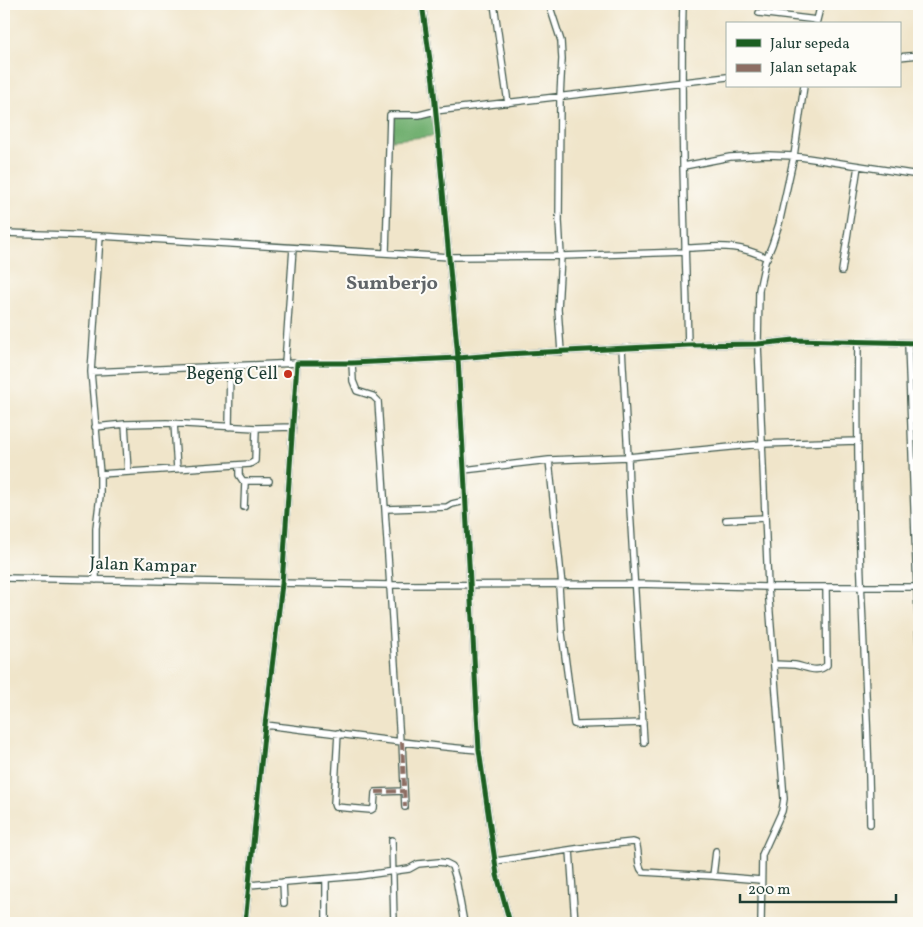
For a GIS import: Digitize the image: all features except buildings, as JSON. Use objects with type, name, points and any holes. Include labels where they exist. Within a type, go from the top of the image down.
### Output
[{"type":"street","points":[[422,4],[433,81],[458,358],[479,750],[501,892],[510,923]]},
{"type":"street","points":[[494,4],[508,103]]},
{"type":"street","points":[[550,4],[561,41],[562,59],[559,221],[561,256],[558,309],[560,352]]},
{"type":"street","points":[[683,4],[682,82],[688,345]]},
{"type":"street","points":[[759,13],[817,22],[821,4]]},
{"type":"street","points":[[900,57],[919,55]]},
{"type":"street","points":[[386,252],[390,115],[418,115],[435,111],[726,77]]},
{"type":"street","points":[[761,923],[762,854],[782,811],[784,799],[768,587],[758,344],[759,290],[794,156],[804,88]]},
{"type":"street","points":[[684,166],[730,157],[768,155],[794,156],[919,175]]},
{"type":"street","points":[[842,271],[858,166]]},
{"type":"street","points":[[4,233],[100,236],[450,257],[561,256],[730,247],[743,248],[766,260]]},
{"type":"street","points":[[96,580],[96,528],[100,496],[100,474],[91,372],[100,236]]},
{"type":"street","points":[[285,363],[292,248]]},
{"type":"street","points":[[91,372],[285,363],[352,363],[622,348],[758,344],[794,340],[919,343]]},
{"type":"street","points":[[858,342],[857,441],[870,824]]},
{"type":"street","points":[[908,344],[919,644]]},
{"type":"street","points":[[622,348],[644,742]]},
{"type":"street","points":[[245,923],[265,725],[282,584],[297,363]]},
{"type":"street","points":[[352,363],[355,388],[359,392],[373,396],[378,401],[404,807]]},
{"type":"street","points":[[229,426],[230,366]]},
{"type":"street","points":[[95,427],[174,423],[256,428],[293,427]]},
{"type":"street","points":[[174,423],[177,469]]},
{"type":"street","points":[[125,424],[128,472]]},
{"type":"street","points":[[100,474],[250,464],[255,462],[256,428]]},
{"type":"street","points":[[464,470],[549,460],[628,457],[762,444],[857,441]]},
{"type":"street","points":[[549,460],[561,586],[562,633],[574,724],[643,723]]},
{"type":"street","points":[[239,465],[239,475],[246,482],[269,481]]},
{"type":"street","points":[[244,507],[246,482]]},
{"type":"street","points":[[386,509],[447,507],[452,504],[466,502]]},
{"type":"street","points":[[726,520],[765,518]]},
{"type":"street","name":"Jalan Kampar","points":[[4,578],[470,586],[635,584],[768,587],[918,587]]},
{"type":"street","points":[[774,664],[794,665],[818,670],[825,668],[827,665],[826,587]]},
{"type":"street","points":[[265,725],[479,750]]},
{"type":"street","points":[[338,733],[335,807],[371,810],[374,808],[376,792],[404,792]]},
{"type":"street","points":[[392,840],[394,923]]},
{"type":"street","points":[[496,861],[636,843],[639,867],[643,872],[761,880]]},
{"type":"street","points":[[570,850],[576,923]]},
{"type":"street","points":[[713,876],[716,851]]},
{"type":"street","points":[[249,885],[359,876],[409,869],[418,864],[439,862],[452,866],[464,923]]},
{"type":"street","points":[[326,879],[326,923]]},
{"type":"street","points":[[283,882],[284,903]]},
{"type":"green space","points":[[434,113],[435,136],[392,140],[391,118]]},
{"type":"marked path","points":[[402,742],[405,807]]},
{"type":"marked path","points":[[376,792],[404,791]]},
{"type":"cycle path","points":[[245,923],[265,725],[282,584],[297,363],[352,363],[458,358],[433,81],[422,4]]},
{"type":"cycle path","points":[[510,923],[497,875],[479,750],[458,358],[688,345],[758,344],[794,340],[919,343]]},
{"type":"place","name":"Begeng Cell","points":[[288,374]]},
{"type":"district","name":"Sumberjo","points":[[392,284]]}]
